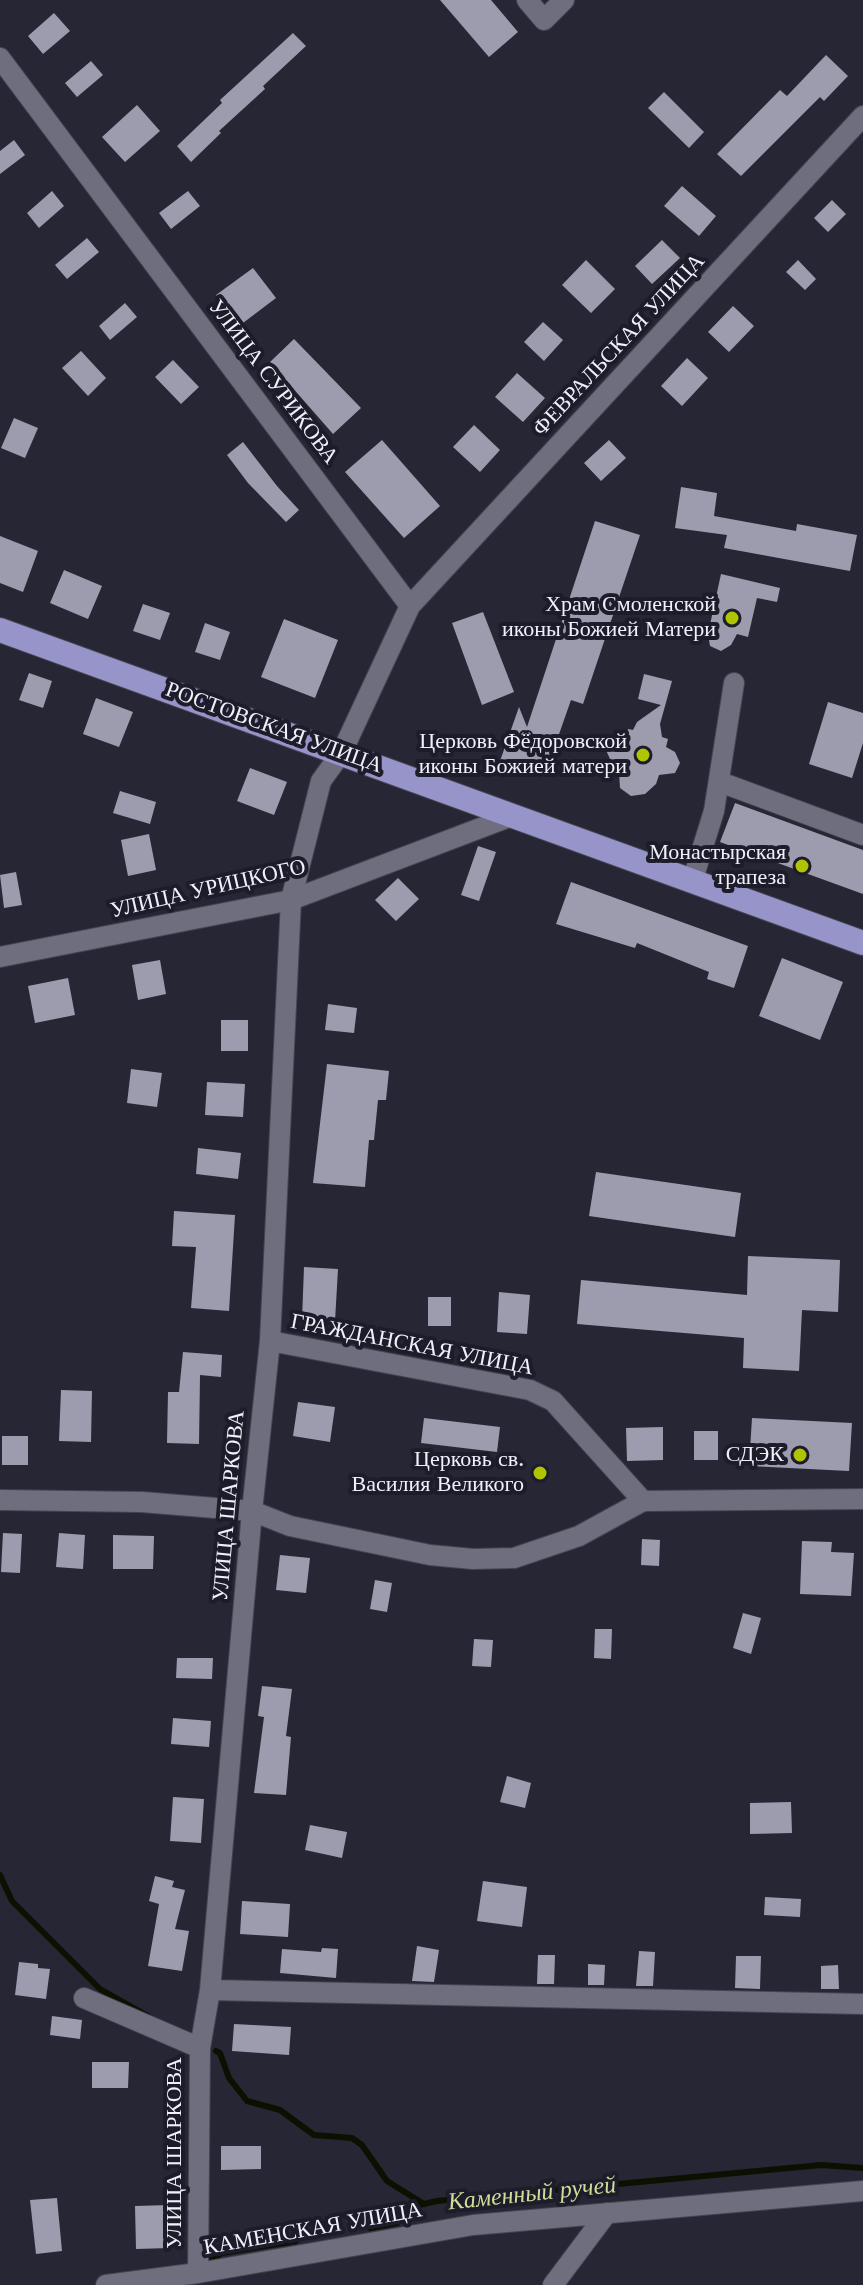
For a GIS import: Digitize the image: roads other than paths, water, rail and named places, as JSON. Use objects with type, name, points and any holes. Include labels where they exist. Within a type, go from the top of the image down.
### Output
[{"type":"main road","name":"РОСТОВСКАЯ УЛИЦА","points":[[0,630],[863,943]]},
{"type":"street","points":[[527,0],[544,20],[564,0]]},
{"type":"street","name":"УЛИЦА СУРИКОВА","points":[[0,58],[410,606]]},
{"type":"street","name":"ФЕВРАЛЬСКАЯ УЛИЦА","points":[[410,606],[863,116]]},
{"type":"street","points":[[342,752],[410,606]]},
{"type":"street","points":[[692,882],[714,811],[734,683]]},
{"type":"street","name":"УЛИЦА ШАРКОВА","points":[[198,2273],[200,2048],[210,1990],[270,1341],[291,900],[321,781],[342,752]]},
{"type":"street","points":[[720,782],[863,835]]},
{"type":"street","name":"УЛИЦА УРИЦКОГО","points":[[0,957],[291,900],[512,816]]},
{"type":"street","name":"ГРАЖДАНСКАЯ УЛИЦА","points":[[270,1341],[530,1390],[553,1401],[643,1501]]},
{"type":"street","points":[[0,1500],[142,1502],[252,1511],[290,1526],[430,1555],[473,1559],[514,1558],[579,1536],[643,1501],[863,1499]]},
{"type":"street","points":[[210,1990],[863,2004]]},
{"type":"street","points":[[84,1998],[200,2048]]},
{"type":"street","name":"КАМЕНСКАЯ УЛИЦА","points":[[106,2285],[198,2273],[473,2225],[863,2191]]},
{"type":"street","points":[[553,2285],[607,2213]]},
{"type":"waterway","name":"Каменный ручей","points":[[0,1875],[12,1901],[100,1989],[148,2016]]},
{"type":"waterway","name":"Каменный ручей","points":[[216,2051],[220,2053],[229,2078],[247,2101],[280,2110],[314,2135],[352,2138],[362,2145],[387,2181],[424,2204]]},
{"type":"waterway","name":"Каменный ручей","points":[[370,2228],[397,2223],[410,2207],[437,2201],[821,2165],[863,2168]]},
{"type":"waterway","points":[[212,2259],[222,2253],[296,2241]]},
{"type":"place","name":"Храм Смоленской иконы Божией Матери","points":[[732,618]]},
{"type":"place","name":"Церковь Фёдоровской иконы Божией матери","points":[[643,755]]},
{"type":"place","name":"Монастырская трапеза","points":[[802,866]]},
{"type":"place","name":"СДЭК","points":[[800,1455]]},
{"type":"place","name":"Церковь св. Василия Великого","points":[[540,1473]]}]
